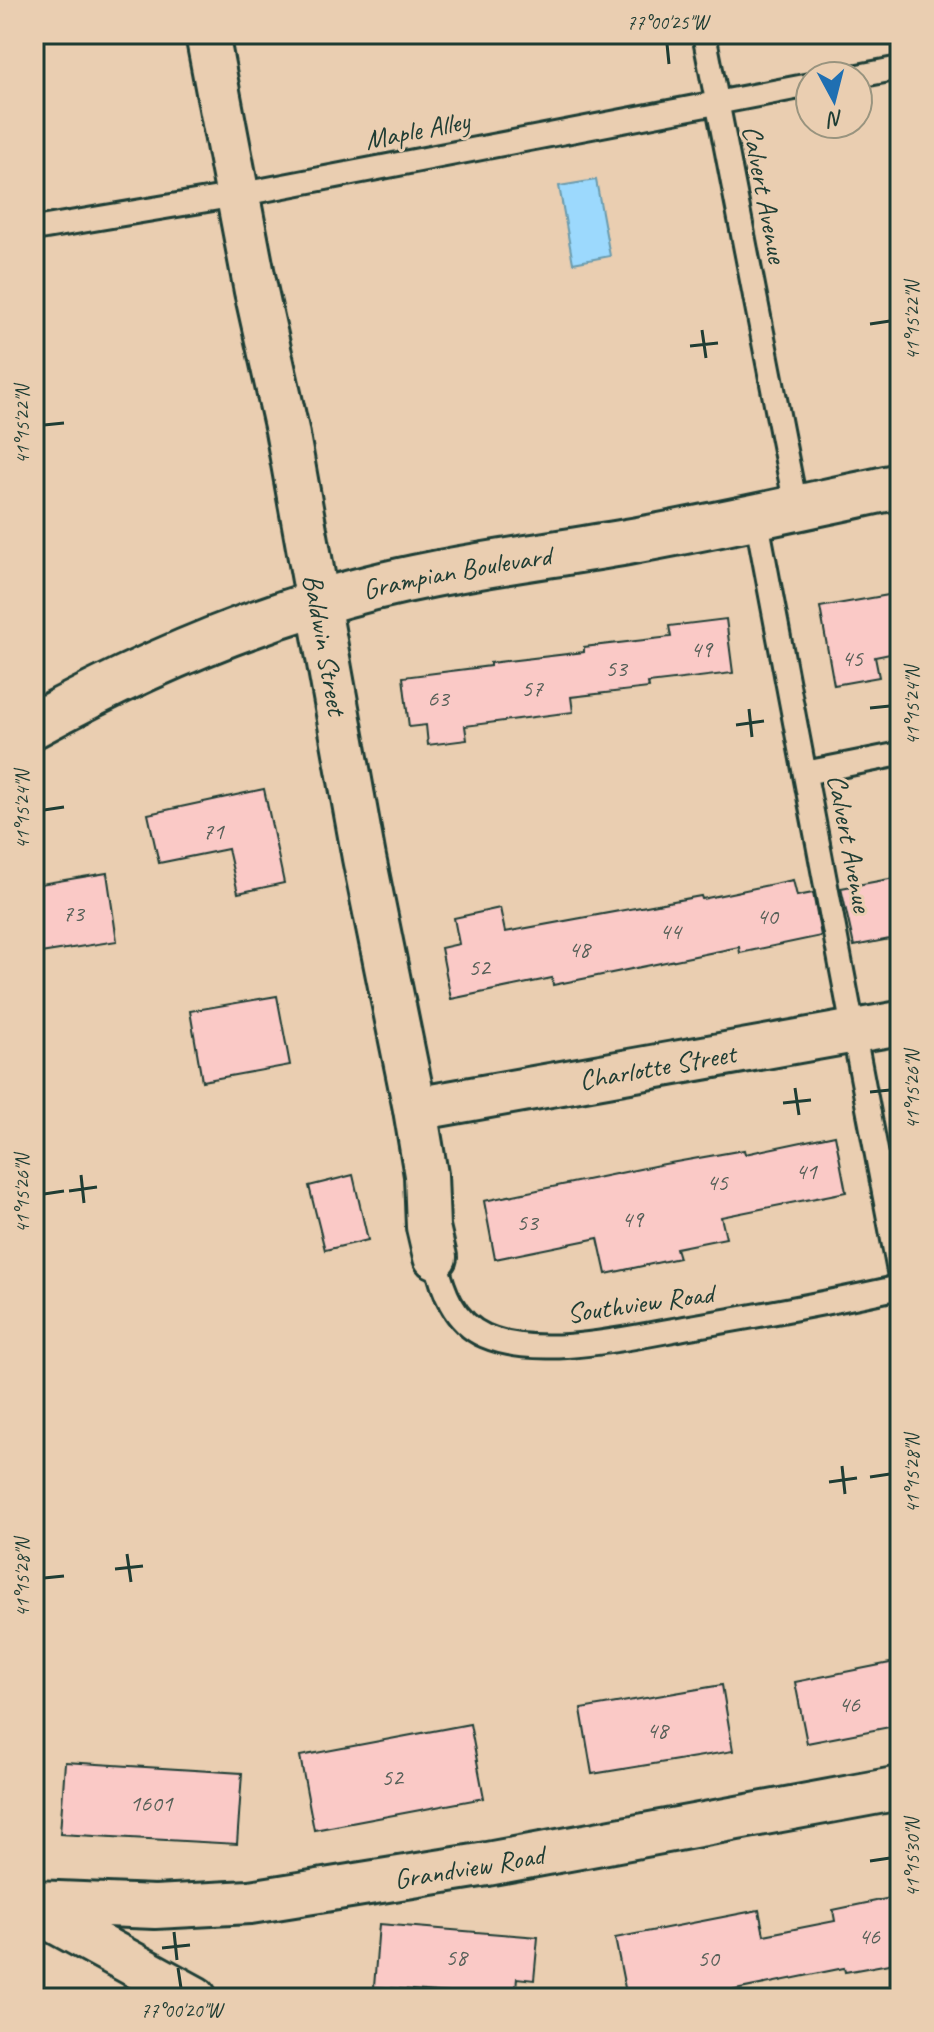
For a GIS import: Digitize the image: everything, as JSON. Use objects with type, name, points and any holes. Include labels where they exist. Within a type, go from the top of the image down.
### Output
[{"type":"street","name":"Baldwin Street","points":[[207,34],[237,195],[287,430],[364,858],[415,1109],[426,1175],[428,1227],[435,1257]]},
{"type":"street","name":"Grampian Boulevard","points":[[34,725],[98,690],[220,635],[318,603],[468,567],[628,542],[900,486]]},
{"type":"street","name":"Charlotte Street","points":[[415,1109],[900,1023]]},
{"type":"street","name":"Grandview Road","points":[[34,1902],[155,1907],[250,1902],[487,1864],[900,1788]]},
{"type":"street","points":[[34,1910],[195,1998]]},
{"type":"lane","name":"Calvert Avenue","points":[[704,34],[776,512],[805,773],[900,1277]]},
{"type":"lane","points":[[874,73],[900,68]]},
{"type":"lane","name":"Maple Alley","points":[[34,229],[237,195],[794,88]]},
{"type":"lane","points":[[805,773],[900,754]]},
{"type":"lane","name":"Southview Road","points":[[435,1257],[440,1282],[452,1308],[469,1326],[486,1336],[519,1346],[614,1339],[813,1307],[900,1287]]},
{"type":"water","points":[[596,180],[610,256],[573,263],[559,186]]},
{"type":"building","points":[[900,593],[900,652],[875,657],[879,677],[834,685],[820,607]]},
{"type":"building","points":[[726,619],[733,673],[648,683],[649,688],[571,697],[573,712],[465,726],[467,740],[428,745],[426,725],[409,727],[403,677],[584,652],[584,647],[671,637],[669,626]]},
{"type":"building","points":[[264,789],[284,883],[238,893],[228,849],[159,863],[148,814]]},
{"type":"building","points":[[107,873],[117,941],[34,954],[34,885]]},
{"type":"building","points":[[900,877],[900,937],[854,946],[841,888]]},
{"type":"building","points":[[793,880],[797,896],[813,893],[821,936],[740,953],[739,947],[553,985],[552,978],[451,999],[441,948],[459,944],[454,918],[500,908],[505,932],[701,896],[702,899]]},
{"type":"building","points":[[277,996],[290,1065],[202,1081],[190,1011]]},
{"type":"building","points":[[835,1135],[846,1192],[721,1217],[726,1238],[676,1248],[679,1258],[606,1274],[598,1238],[495,1259],[484,1201],[659,1165],[744,1150],[745,1154]]},
{"type":"building","points":[[353,1175],[368,1240],[325,1250],[309,1186]]},
{"type":"building","points":[[900,1661],[900,1725],[807,1743],[795,1682]]},
{"type":"building","points":[[722,1685],[733,1751],[592,1774],[581,1709]]},
{"type":"building","points":[[470,1724],[484,1798],[314,1830],[300,1756]]},
{"type":"building","points":[[65,1762],[242,1773],[237,1844],[60,1834]]},
{"type":"building","points":[[900,1896],[900,1962],[845,1972],[844,1968],[696,1998],[627,1998],[615,1938],[759,1910],[764,1935],[835,1921],[833,1910]]},
{"type":"building","points":[[379,1924],[538,1937],[534,1980],[517,1978],[515,1998],[462,1998],[462,1994],[374,1987]]}]
